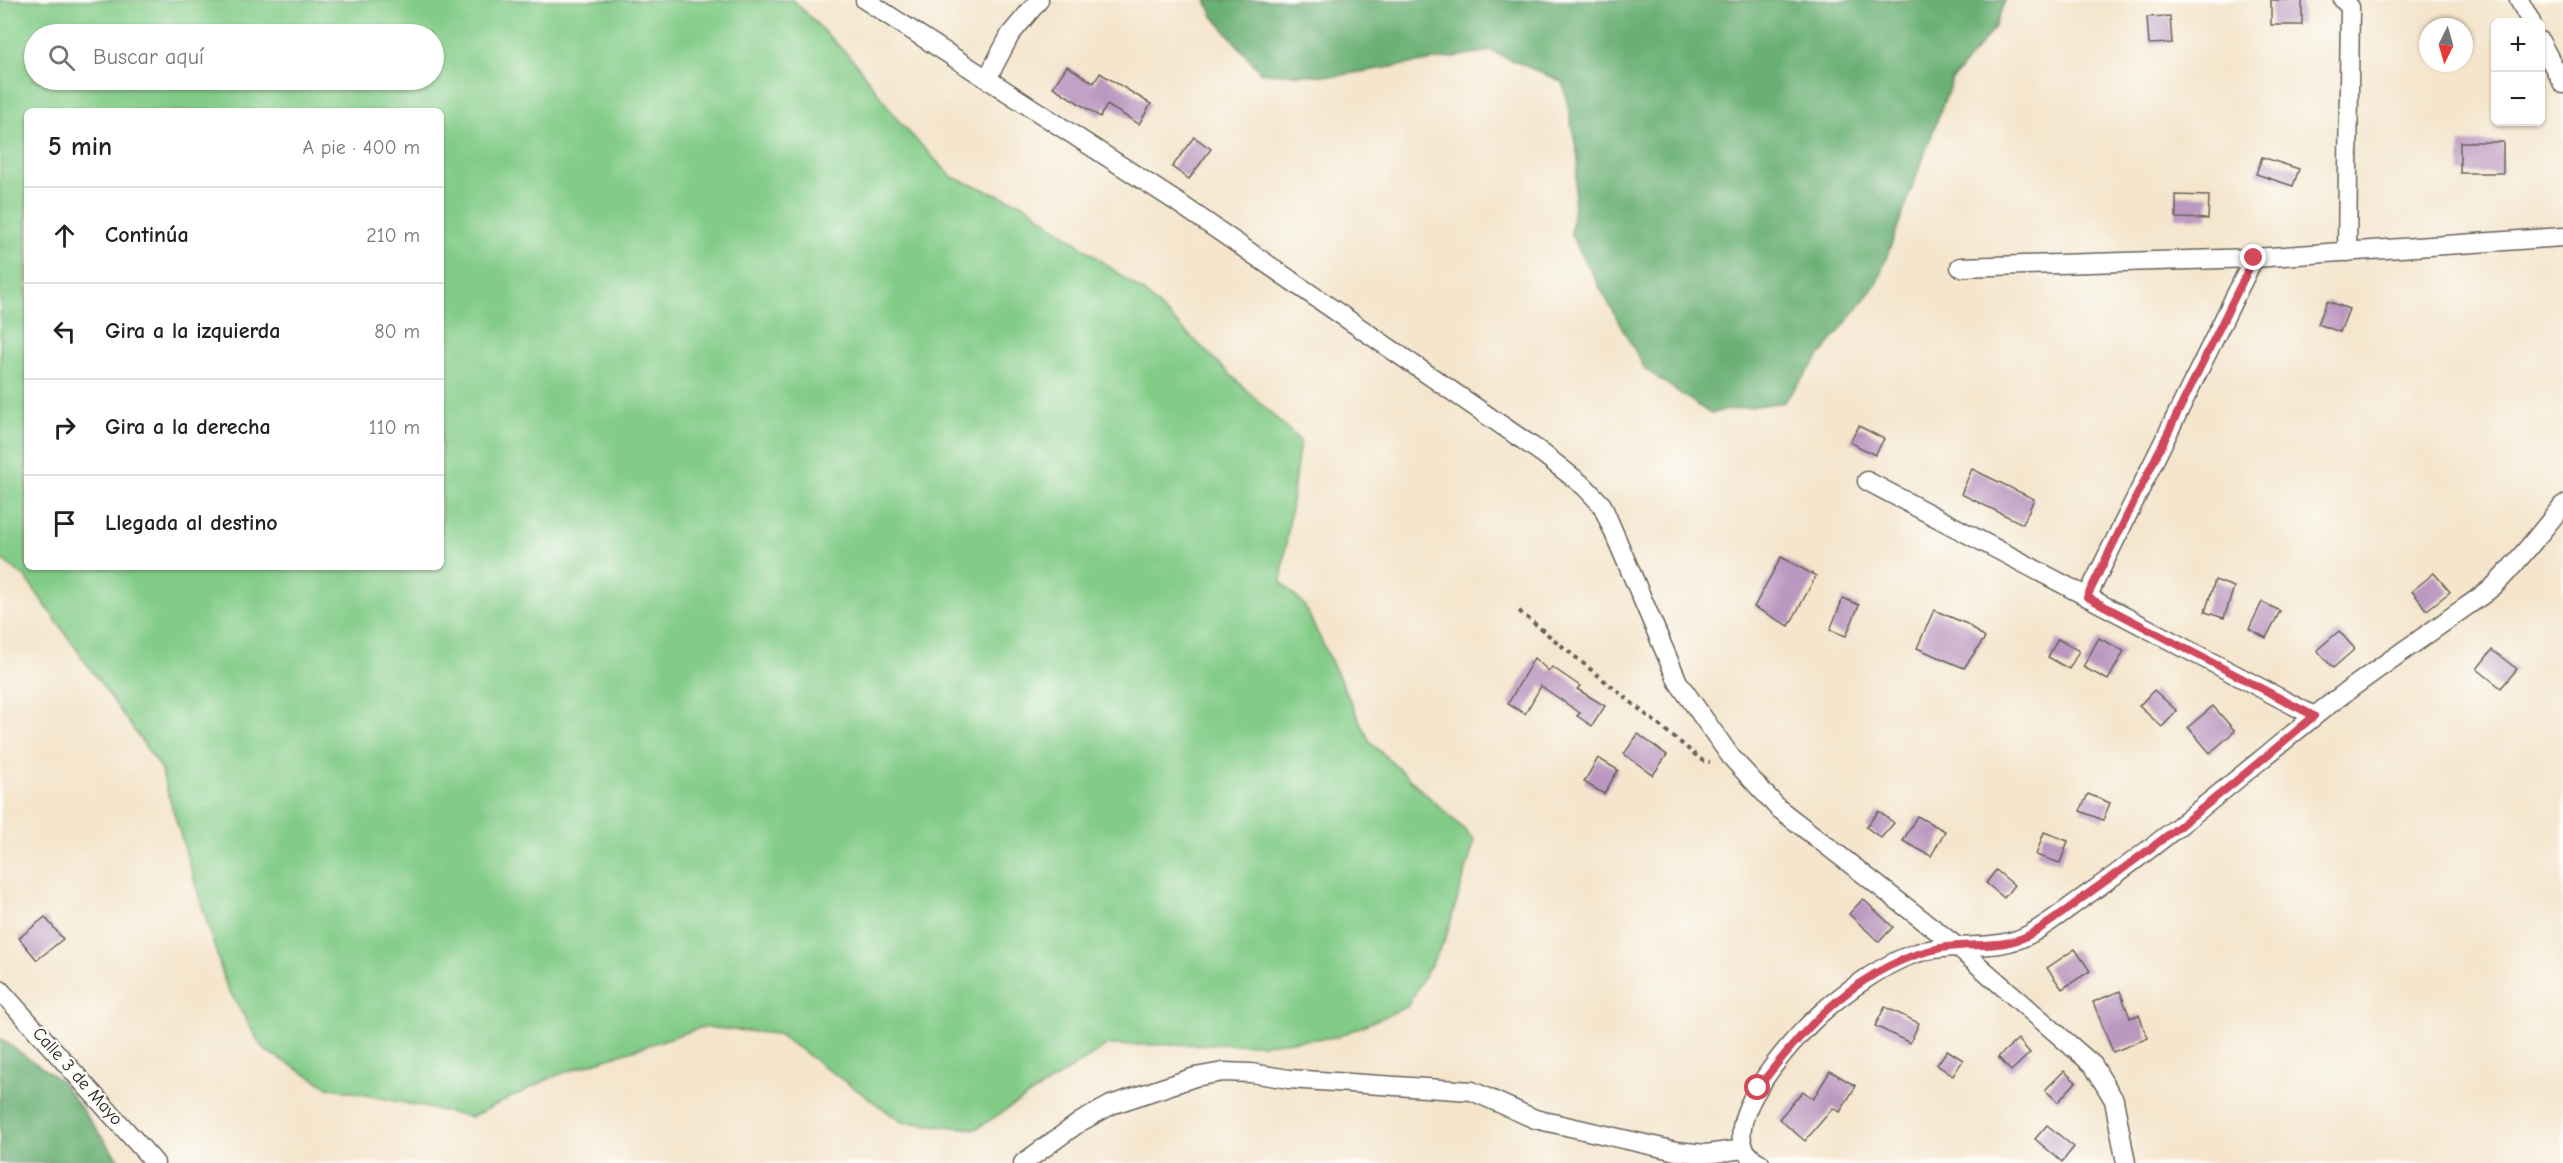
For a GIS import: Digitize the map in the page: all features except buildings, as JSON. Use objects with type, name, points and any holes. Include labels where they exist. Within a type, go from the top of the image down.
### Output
[{"type":"street","points":[[865,0],[1177,201],[1542,453],[1585,487],[1602,505],[1678,682],[1740,767],[1778,808],[1955,945],[2093,1065],[2114,1100],[2126,1163]]},
{"type":"street","points":[[987,79],[1010,34],[1039,0]]},
{"type":"street","points":[[2343,0],[2350,7],[2347,252]]},
{"type":"street","points":[[2519,0],[2529,18]]},
{"type":"street","points":[[2545,49],[2563,84]]},
{"type":"street","points":[[1960,267],[2254,258],[2563,237]]},
{"type":"street","points":[[2087,597],[2254,258]]},
{"type":"street","points":[[1868,481],[2314,716]]},
{"type":"street","points":[[1023,1163],[1080,1122],[1111,1105],[1195,1077],[1223,1072],[1251,1072],[1289,1080],[1472,1091],[1535,1119],[1676,1151],[1750,1158],[1741,1128],[1747,1105],[1789,1048],[1819,1015],[1848,992],[1916,953],[1955,945],[2007,945],[2030,934],[2149,851],[2314,716],[2493,587],[2524,554],[2563,505]]},
{"type":"street","name":"Calle 3 de Mayo","points":[[0,990],[155,1163]]},
{"type":"path","points":[[1519,611],[1703,761],[1740,767]]},
{"type":"green space","points":[[0,0],[793,0],[855,62],[900,123],[952,177],[1025,205],[1145,293],[1300,441],[1281,582],[1304,605],[1370,742],[1475,840],[1445,940],[1407,1007],[1337,1037],[1261,1044],[1108,1045],[976,1129],[902,1122],[778,1034],[703,1027],[557,1075],[471,1117],[328,1087],[263,1049],[226,985],[160,767],[26,578],[0,558]]},
{"type":"green space","points":[[1206,0],[2005,0],[1995,27],[1952,80],[1877,283],[1784,402],[1709,413],[1645,369],[1571,235],[1578,157],[1563,82],[1491,51],[1336,76],[1261,73],[1213,16]]},
{"type":"green space","points":[[0,1038],[61,1081],[121,1163],[0,1163]]},
{"type":"route","points":[[1758,1088],[1789,1048],[1819,1015],[1848,992],[1916,953],[1955,945],[2007,945],[2030,934],[2149,851],[2314,716],[2087,597],[2254,258]]}]
